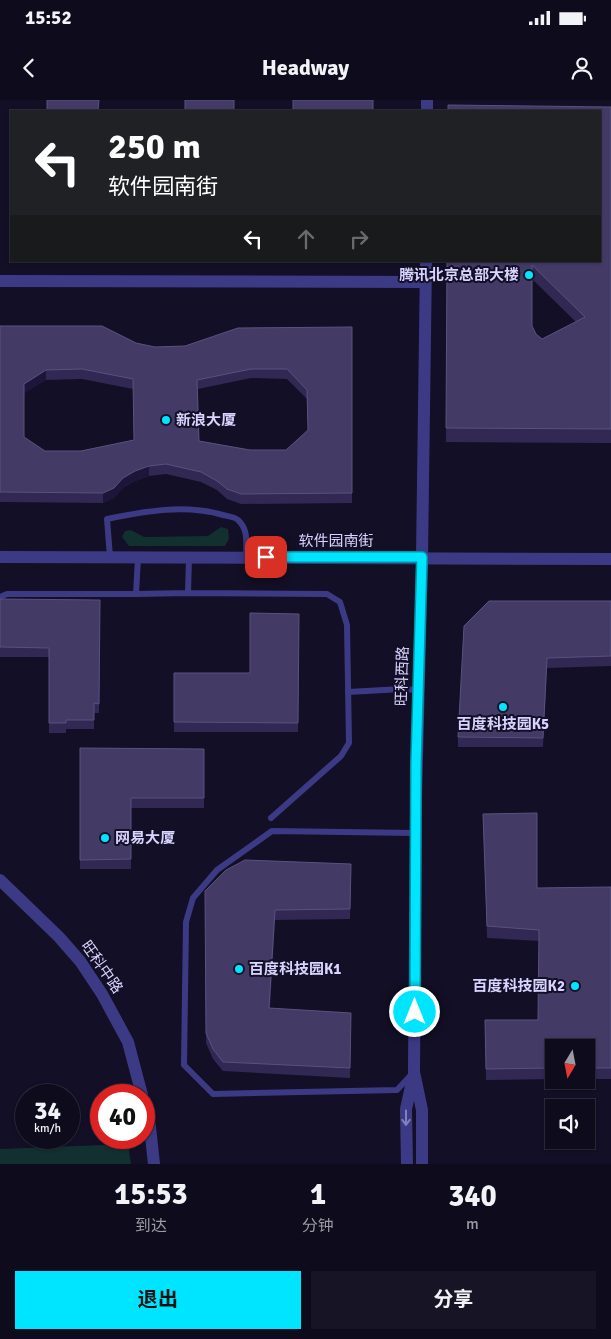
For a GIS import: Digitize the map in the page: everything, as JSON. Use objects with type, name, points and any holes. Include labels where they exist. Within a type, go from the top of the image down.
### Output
[{"type":"street","name":"旺科西路","points":[[414,1072],[415,834],[422,557],[426,262]]},
{"type":"street","points":[[0,281],[426,282]]},
{"type":"street","name":"软件园南街","points":[[0,557],[611,559]]},
{"type":"street","name":"旺科中路","points":[[0,880],[59,937],[94,981],[128,1042],[139,1084]]},
{"type":"street","points":[[407,1164],[406,1109],[414,1072]]},
{"type":"street","points":[[414,1072],[422,1110],[422,1164]]},
{"type":"street","points":[[152,1149],[154,1164]]},
{"type":"lane","points":[[110,557],[107,519],[143,512],[188,509],[212,512],[237,519],[246,531],[246,557]]},
{"type":"lane","points":[[136,594],[138,557]]},
{"type":"lane","points":[[188,593],[189,557]]},
{"type":"lane","points":[[0,597],[7,594],[327,594],[340,602],[347,625],[349,743],[341,756],[271,818]]},
{"type":"lane","points":[[348,692],[418,690]]},
{"type":"lane","points":[[414,1072],[397,1090],[213,1094],[184,1065],[186,922],[192,898],[216,870],[272,831],[415,834]]},
{"type":"green space","points":[[221,527],[228,529],[229,539],[225,546],[129,546],[122,537],[125,531],[131,530],[144,537],[208,536]]},
{"type":"green space","points":[[90,1145],[90,1149],[129,1149],[131,1164],[0,1164],[0,1149],[80,1149],[80,1146]]},
{"type":"building","points":[[47,100],[99,100],[98,110],[47,110]]},
{"type":"building","points":[[185,100],[234,100],[234,110],[185,110]]},
{"type":"building","points":[[293,100],[373,100],[373,110],[293,110]]},
{"type":"building","name":"腾讯北京总部大楼","points":[[448,105],[611,107],[611,429],[446,428],[447,262],[601,262],[601,110],[448,110]],"holes":[[[532,265],[585,317],[542,339],[536,334],[532,326]]]},
{"type":"building","name":"新浪大厦","points":[[0,326],[102,326],[136,343],[155,347],[185,346],[238,328],[352,327],[352,493],[241,494],[227,489],[201,472],[166,464],[149,466],[135,471],[123,478],[114,488],[103,493],[0,492]],"holes":[[[82,369],[133,379],[134,440],[81,451],[45,451],[24,437],[24,384],[46,370]],[[251,369],[287,369],[307,390],[308,430],[286,450],[250,450],[199,441],[197,380]]]},
{"type":"building","points":[[0,599],[100,600],[99,704],[94,703],[94,720],[66,720],[66,723],[49,723],[49,648],[0,647]]},
{"type":"building","name":"百度科技园K5","points":[[489,601],[611,601],[611,656],[547,658],[543,738],[458,737],[464,626]]},
{"type":"building","points":[[250,613],[299,614],[298,723],[174,722],[174,673],[250,673]]},
{"type":"building","name":"网易大厦","points":[[80,748],[204,749],[204,798],[131,798],[131,859],[80,860]]},
{"type":"building","name":"百度科技园K2","points":[[537,813],[537,888],[611,887],[611,1068],[595,1068],[595,1039],[545,1039],[545,1068],[486,1069],[485,1020],[538,1020],[539,930],[487,926],[483,814]]},
{"type":"building","name":"百度科技园K1","points":[[245,860],[351,864],[350,909],[275,910],[269,1008],[351,1013],[350,1068],[223,1062],[213,1049],[206,1033],[205,891],[226,870]]},
{"type":"place","name":"腾讯北京总部大楼","points":[[529,275]]},
{"type":"place","name":"新浪大厦","points":[[166,420]]},
{"type":"place","name":"百度科技园K5","points":[[503,707]]},
{"type":"place","name":"网易大厦","points":[[105,838]]},
{"type":"place","name":"百度科技园K1","points":[[239,969]]},
{"type":"place","name":"百度科技园K2","points":[[575,986]]},
{"type":"route","points":[[266,557],[422,557],[416,763],[415,1012]]}]
